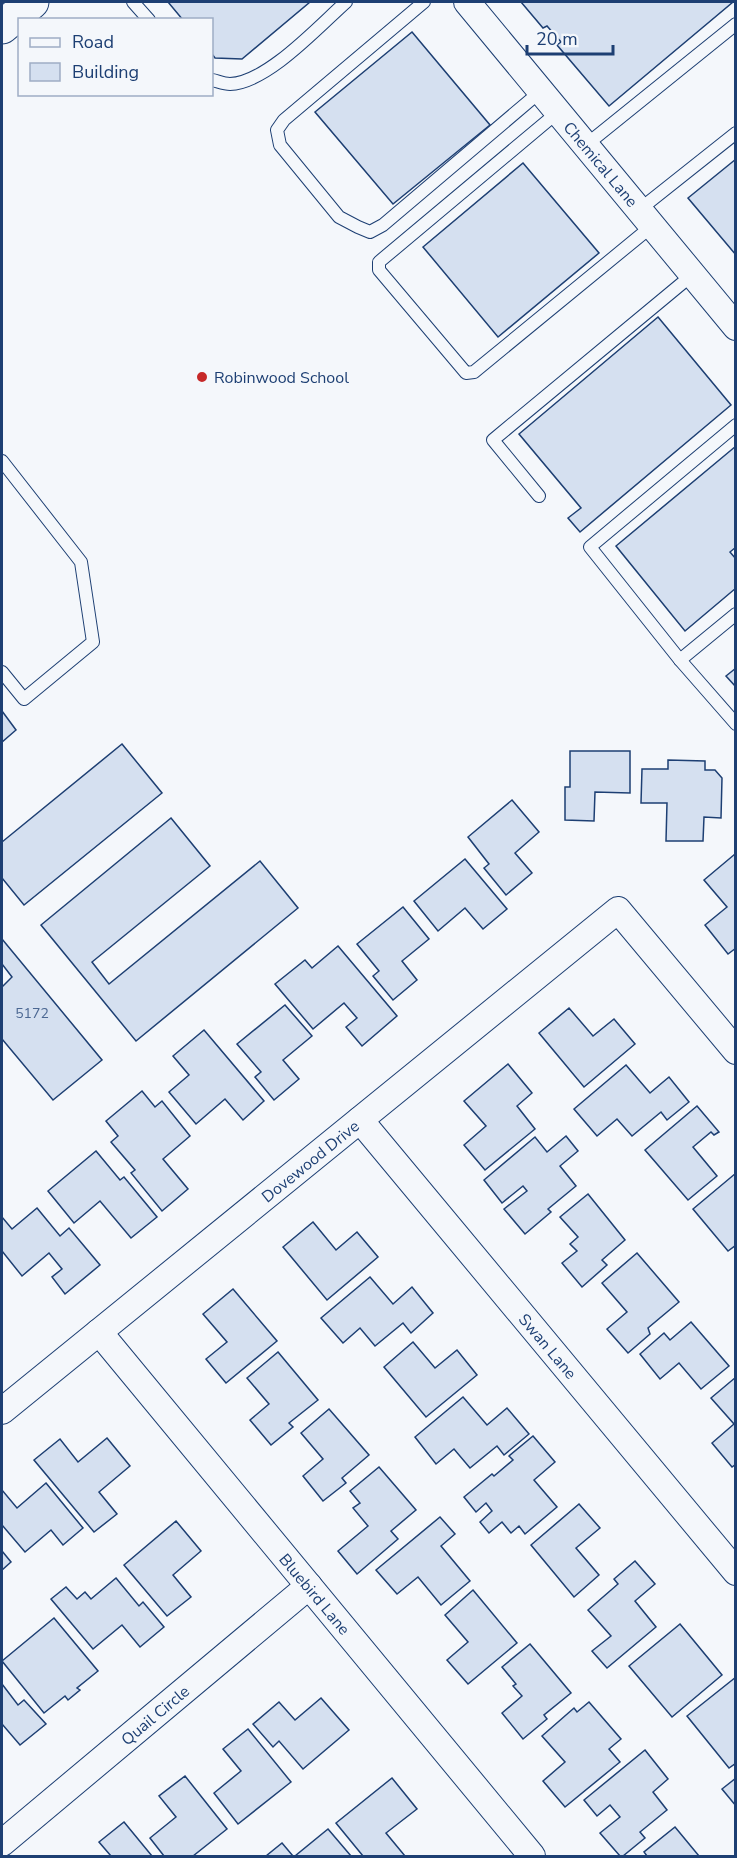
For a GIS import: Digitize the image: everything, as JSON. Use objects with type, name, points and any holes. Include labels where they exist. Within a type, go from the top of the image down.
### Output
[{"type":"street","points":[[2,27],[32,2]]},
{"type":"street","name":"Chemical Lane","points":[[467,2],[735,327]]},
{"type":"street","name":"Dovewood Drive","points":[[2,1411],[618,910],[735,1051]]},
{"type":"street","name":"Swan Lane","points":[[360,1120],[735,1572]]},
{"type":"street","name":"Bluebird Lane","points":[[99,1332],[527,1855]]},
{"type":"street","name":"Quail Circle","points":[[2,1843],[309,1586]]},
{"type":"lane","points":[[133,2],[147,18]]},
{"type":"lane","points":[[213,80],[228,84],[240,82],[272,68],[346,2]]},
{"type":"lane","points":[[424,2],[284,120],[277,130],[280,145],[339,217],[370,232],[383,225],[541,91]]},
{"type":"lane","points":[[586,145],[735,24]]},
{"type":"lane","points":[[558,112],[379,262],[379,270],[466,373],[474,372],[645,218],[735,133]]},
{"type":"lane","points":[[539,496],[493,440],[692,275]]},
{"type":"lane","points":[[735,425],[590,547],[680,660],[735,724]]},
{"type":"lane","points":[[2,461],[81,562],[93,642],[24,699],[2,672]]},
{"type":"lane","points":[[680,660],[735,614]]},
{"type":"building","points":[[168,2],[310,2],[242,59],[215,58],[213,55],[213,18],[181,18]]},
{"type":"building","points":[[521,2],[733,2],[609,106],[557,45],[561,42],[547,26],[543,28]]},
{"type":"building","points":[[412,32],[490,125],[393,204],[315,112]]},
{"type":"building","points":[[736,159],[736,255],[688,198]]},
{"type":"building","points":[[523,163],[599,253],[498,337],[423,247]]},
{"type":"building","points":[[658,317],[731,405],[580,532],[568,518],[581,508],[519,434]]},
{"type":"building","points":[[736,446],[736,547],[730,552],[736,559],[736,588],[685,631],[616,546]]},
{"type":"building","points":[[736,668],[736,687],[726,676]]},
{"type":"building","points":[[2,711],[16,730],[2,742]]},
{"type":"building","points":[[122,744],[162,793],[24,905],[2,878],[2,842]]},
{"type":"building","points":[[570,751],[630,751],[630,793],[595,792],[594,821],[565,820],[565,787],[570,787]]},
{"type":"building","points":[[668,760],[705,761],[705,770],[715,770],[722,778],[721,818],[704,817],[703,841],[666,841],[667,803],[641,803],[642,769],[668,769]]},
{"type":"building","points":[[512,800],[539,832],[515,853],[532,873],[506,895],[484,868],[489,864],[468,837]]},
{"type":"building","points":[[171,818],[210,866],[92,962],[109,984],[260,861],[298,908],[136,1041],[41,925]]},
{"type":"building","points":[[735,854],[736,948],[728,954],[705,925],[727,907],[704,880]]},
{"type":"building","points":[[465,859],[507,909],[483,929],[465,908],[438,931],[414,901]]},
{"type":"building","points":[[403,907],[429,939],[402,961],[417,980],[393,1000],[373,976],[379,971],[357,944]]},
{"type":"building","points":[[2,939],[102,1060],[53,1100],[2,1039],[2,987],[12,977],[2,964]]},
{"type":"building","points":[[338,946],[397,1016],[362,1046],[346,1027],[357,1018],[344,1003],[313,1029],[275,984],[305,960],[312,968]]},
{"type":"building","points":[[285,1005],[312,1036],[283,1060],[299,1079],[274,1100],[255,1077],[261,1072],[237,1044]]},
{"type":"building","points":[[569,1008],[593,1036],[614,1019],[635,1044],[584,1087],[539,1033]]},
{"type":"building","points":[[204,1030],[264,1101],[243,1120],[225,1099],[196,1124],[169,1092],[189,1075],[173,1056]]},
{"type":"building","points":[[508,1064],[532,1093],[517,1106],[535,1129],[485,1170],[464,1145],[486,1126],[464,1101]]},
{"type":"building","points":[[626,1065],[650,1093],[669,1077],[689,1102],[667,1120],[661,1112],[632,1136],[617,1119],[597,1136],[574,1109]]},
{"type":"building","points":[[142,1091],[155,1107],[162,1101],[190,1136],[163,1159],[188,1189],[162,1211],[131,1173],[135,1170],[111,1142],[118,1136],[106,1121]]},
{"type":"building","points":[[697,1106],[719,1132],[714,1135],[711,1132],[693,1147],[717,1176],[688,1200],[645,1150]]},
{"type":"building","points":[[566,1136],[578,1151],[560,1166],[576,1186],[548,1209],[551,1212],[525,1234],[504,1209],[527,1191],[523,1186],[502,1203],[484,1180],[535,1137],[547,1152]]},
{"type":"building","points":[[96,1151],[120,1180],[124,1177],[157,1217],[131,1238],[100,1201],[74,1223],[48,1191]]},
{"type":"building","points":[[736,1173],[736,1245],[728,1251],[693,1209]]},
{"type":"building","points":[[588,1194],[625,1240],[602,1260],[607,1265],[582,1287],[562,1263],[577,1251],[570,1244],[578,1237],[560,1217]]},
{"type":"building","points":[[37,1208],[60,1236],[69,1228],[100,1265],[65,1294],[52,1277],[62,1269],[49,1253],[22,1276],[2,1251],[2,1217],[12,1229]]},
{"type":"building","points":[[313,1222],[336,1250],[357,1232],[378,1257],[327,1300],[283,1247]]},
{"type":"building","points":[[637,1253],[679,1302],[648,1328],[650,1334],[628,1353],[607,1329],[627,1312],[602,1283]]},
{"type":"building","points":[[370,1277],[393,1304],[412,1287],[433,1313],[411,1333],[403,1323],[375,1346],[360,1328],[343,1343],[321,1318]]},
{"type":"building","points":[[233,1289],[277,1341],[226,1383],[206,1359],[227,1342],[203,1314]]},
{"type":"building","points":[[691,1322],[729,1366],[701,1389],[679,1363],[660,1379],[640,1354],[664,1333],[670,1340]]},
{"type":"building","points":[[413,1342],[435,1368],[457,1350],[477,1375],[426,1417],[384,1367]]},
{"type":"building","points":[[278,1352],[318,1400],[289,1423],[293,1427],[271,1445],[250,1420],[269,1404],[247,1378]]},
{"type":"building","points":[[736,1377],[736,1464],[732,1467],[712,1443],[734,1424],[711,1398]]},
{"type":"building","points":[[463,1397],[487,1425],[507,1408],[529,1434],[504,1455],[497,1446],[470,1468],[454,1449],[436,1464],[415,1437]]},
{"type":"building","points":[[329,1409],[369,1455],[342,1478],[346,1483],[323,1501],[303,1476],[323,1459],[301,1433]]},
{"type":"building","points":[[533,1436],[555,1462],[534,1480],[557,1507],[525,1534],[519,1526],[511,1533],[502,1522],[489,1533],[480,1522],[492,1511],[486,1503],[476,1512],[464,1497],[513,1460],[509,1456]]},
{"type":"building","points":[[107,1438],[130,1466],[99,1492],[117,1514],[94,1532],[34,1460],[60,1439],[78,1462]]},
{"type":"building","points":[[379,1467],[416,1510],[391,1531],[398,1539],[357,1574],[338,1551],[368,1526],[353,1508],[360,1503],[350,1491]]},
{"type":"building","points":[[46,1483],[83,1528],[63,1545],[51,1530],[25,1552],[2,1525],[2,1490],[17,1508]]},
{"type":"building","points":[[579,1504],[600,1528],[576,1548],[599,1575],[574,1597],[531,1545]]},
{"type":"building","points":[[440,1517],[455,1534],[441,1546],[470,1581],[441,1605],[418,1577],[397,1594],[376,1570]]},
{"type":"building","points":[[176,1521],[201,1551],[173,1575],[191,1597],[167,1616],[124,1565]]},
{"type":"building","points":[[2,1551],[11,1562],[2,1570]]},
{"type":"building","points":[[635,1561],[655,1584],[635,1601],[656,1627],[607,1668],[592,1651],[611,1636],[588,1610],[618,1584],[614,1579]]},
{"type":"building","points":[[116,1578],[139,1606],[143,1602],[164,1627],[140,1647],[122,1625],[93,1649],[51,1599],[66,1587],[77,1599],[85,1592],[91,1599]]},
{"type":"building","points":[[473,1590],[517,1643],[468,1684],[447,1660],[468,1642],[445,1615]]},
{"type":"building","points":[[54,1618],[98,1671],[77,1688],[80,1690],[68,1700],[65,1696],[44,1713],[2,1661]]},
{"type":"building","points":[[680,1624],[722,1675],[672,1717],[629,1666]]},
{"type":"building","points":[[530,1644],[571,1693],[544,1715],[547,1719],[523,1739],[502,1713],[522,1696],[513,1686],[516,1684],[502,1667]]},
{"type":"building","points":[[736,1677],[736,1763],[729,1768],[687,1716]]},
{"type":"building","points":[[2,1684],[18,1705],[24,1700],[46,1724],[20,1745],[2,1724]]},
{"type":"building","points":[[321,1698],[349,1730],[303,1769],[279,1741],[273,1747],[253,1724],[279,1702],[295,1720]]},
{"type":"building","points":[[589,1702],[621,1739],[609,1749],[620,1762],[565,1807],[543,1781],[565,1762],[542,1736],[574,1708],[577,1712]]},
{"type":"building","points":[[248,1729],[291,1782],[238,1824],[214,1793],[241,1771],[223,1749]]},
{"type":"building","points":[[645,1750],[668,1779],[653,1792],[667,1810],[640,1832],[645,1838],[620,1856],[600,1833],[620,1817],[610,1805],[597,1816],[584,1800]]},
{"type":"building","points":[[185,1776],[227,1829],[193,1856],[164,1856],[150,1838],[176,1817],[159,1796]]},
{"type":"building","points":[[392,1778],[417,1809],[386,1833],[405,1856],[363,1856],[336,1823]]},
{"type":"building","points":[[736,1778],[736,1806],[722,1789]]},
{"type":"building","points":[[124,1822],[152,1856],[111,1856],[99,1842]]},
{"type":"building","points":[[675,1827],[699,1856],[647,1856],[644,1852]]},
{"type":"building","points":[[328,1829],[351,1856],[295,1856]]},
{"type":"building","points":[[282,1843],[293,1856],[266,1856]]},
{"type":"place","name":"Robinwood School","points":[[202,377]]}]
